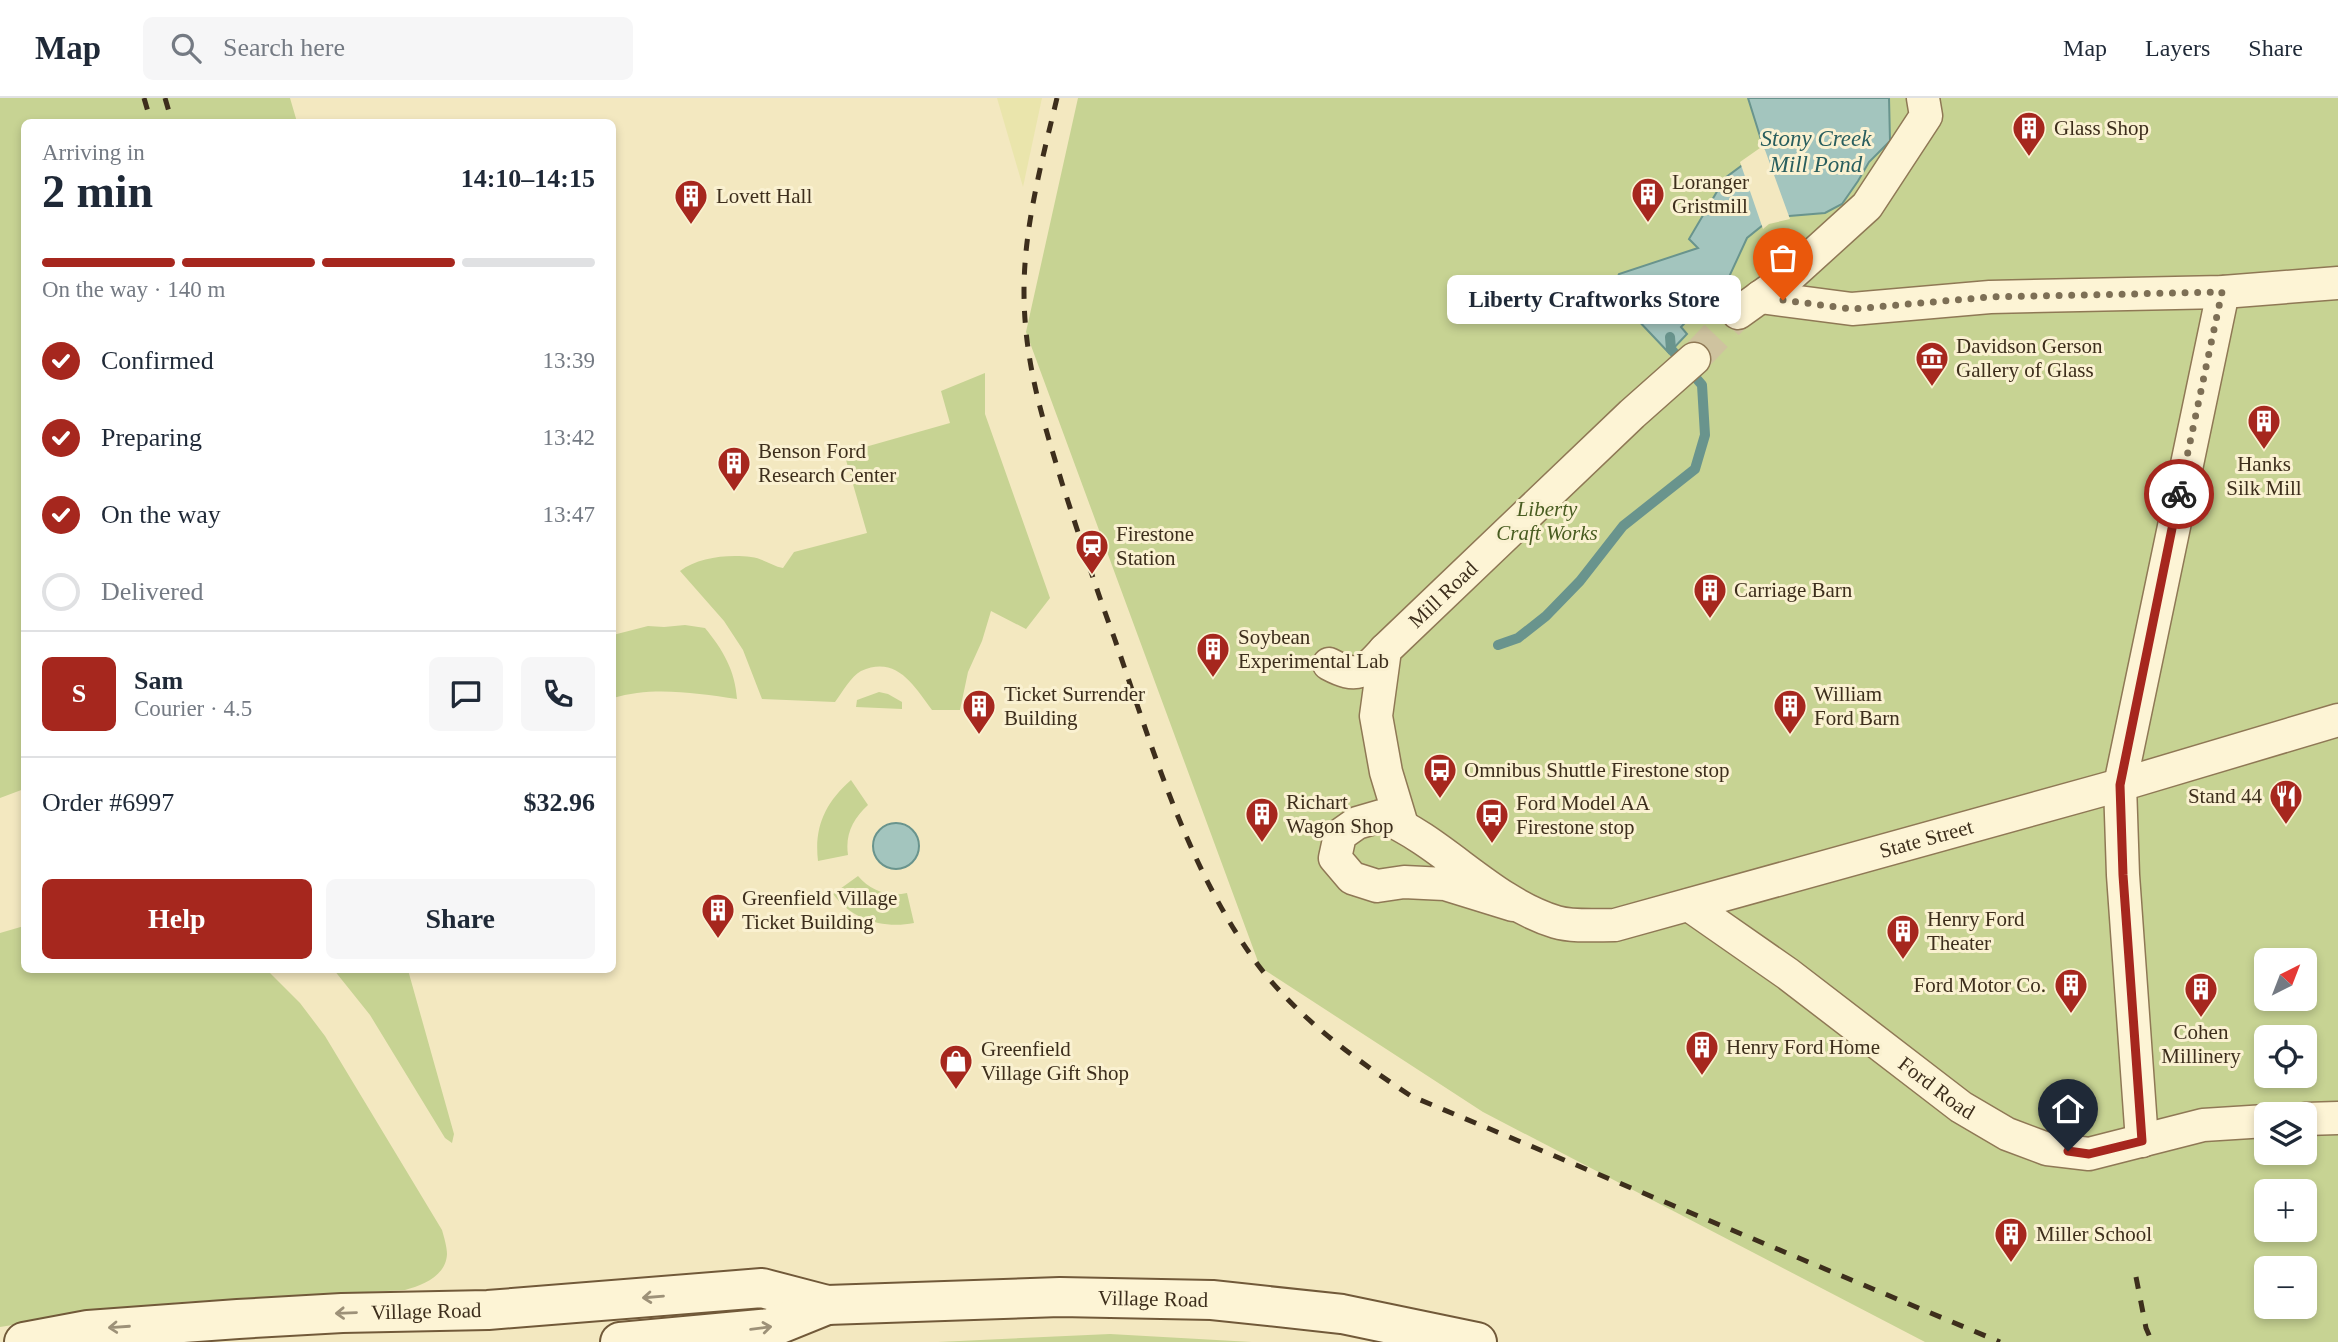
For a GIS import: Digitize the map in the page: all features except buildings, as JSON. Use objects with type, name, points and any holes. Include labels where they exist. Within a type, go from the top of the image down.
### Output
[{"type":"street","points":[[1923,98],[1926,116],[1867,206],[1791,275],[1749,305],[1852,309],[1990,297],[2222,292],[2338,282]]},
{"type":"street","points":[[2142,1141],[2123,875],[2120,785],[2222,292]]},
{"type":"street","name":"Mill Road","points":[[1329,664],[1343,671],[1357,673],[1369,668],[1632,414],[1688,365]]},
{"type":"street","points":[[1385,650],[1376,716],[1386,772],[1402,825]]},
{"type":"street","name":"State Street","points":[[1513,905],[1424,838],[1381,816],[1357,823],[1340,835],[1335,858],[1352,878],[1377,886],[1404,882],[1444,884],[1513,905],[1559,923],[1615,926],[2120,785],[2338,720]]},
{"type":"street","name":"Ford Road","points":[[1689,905],[1788,974],[1961,1107],[2007,1134],[2047,1149],[2089,1154],[2203,1125],[2254,1122]]},
{"type":"street","points":[[2317,1119],[2338,1118]]},
{"type":"street","name":"Village Road","points":[[24,1342],[88,1330],[152,1325],[342,1313],[488,1310],[762,1287],[827,1305],[1060,1297],[1212,1300],[1342,1314],[1477,1342]]},
{"type":"street","name":"Village Road","points":[[620,1342],[770,1328],[827,1305]]},
{"type":"shaded area","points":[[997,98],[1042,98],[1023,187]]},
{"type":"green space","points":[[0,98],[290,98],[296,119],[21,119],[21,790],[0,798]]},
{"type":"green space","name":"Liberty Craft Works","points":[[1078,98],[2338,98],[2338,1342],[1925,1342],[1483,1112],[1260,967],[1026,332]]},
{"type":"green space","points":[[985,373],[985,414],[1050,598],[1026,629],[991,611],[982,641],[968,672],[960,710],[932,710],[911,683],[895,670],[885,667],[874,667],[857,673],[835,702],[762,699],[743,650],[724,621],[680,571],[696,562],[733,556],[755,558],[783,568],[794,552],[867,533],[844,453],[950,423],[941,391]]},
{"type":"green space","points":[[685,625],[705,628],[727,661],[737,699],[659,691],[616,697],[616,634],[648,626]]},
{"type":"green space","points":[[879,692],[902,702],[902,709],[856,707],[857,700]]},
{"type":"green space","points":[[851,780],[868,805],[851,827],[848,855],[818,861],[818,837],[823,816],[834,798]]},
{"type":"green space","points":[[858,876],[868,886],[880,892],[907,893],[914,923],[880,923],[849,910],[833,894]]},
{"type":"green space","points":[[21,927],[21,973],[270,973],[300,1003],[325,1036],[442,1230],[447,1254],[443,1268],[426,1282],[405,1290],[182,1302],[0,1327],[0,933]]},
{"type":"green space","points":[[336,973],[409,973],[454,1134],[452,1143],[445,1138],[370,1015]]},
{"type":"green space","points":[[1110,1334],[1252,1342],[938,1342]]},
{"type":"water","name":"Stony Creek Mill Pond","points":[[1748,98],[1889,98],[1890,141],[1869,162],[1842,204],[1825,213],[1768,221],[1747,238],[1729,277],[1681,327],[1687,334],[1669,353],[1635,317],[1613,287],[1619,274],[1698,248],[1689,239],[1725,178],[1764,149]]},
{"type":"water","points":[[896,823],[905,824],[912,830],[918,837],[918,855],[912,862],[905,868],[896,869],[887,868],[880,862],[874,855],[873,846],[874,837],[880,830],[887,824]]},
{"type":"pier","points":[[1761,139],[1790,219],[1769,224],[1763,229],[1740,162],[1760,148],[1758,140]]},
{"type":"waterway","points":[[1498,645],[1518,638],[1546,616],[1580,581],[1623,526],[1695,469],[1705,435],[1702,385],[1671,349],[1670,337]]},
{"type":"tunnel","points":[[1694,359],[1738,313]]},
{"type":"railway","points":[[144,98],[150,119]]},
{"type":"railway","points":[[165,98],[171,119]]},
{"type":"railway","points":[[1057,98],[1035,194],[1025,267],[1027,341],[1041,412],[1087,560],[1174,807],[1211,889],[1258,965],[1291,1003],[1329,1037],[1411,1096],[2000,1342]]},
{"type":"railway","points":[[2136,1277],[2146,1328],[2152,1342]]},
{"type":"way so far","points":[[1783,300],[1852,309],[1990,297],[2222,292],[2179,494]]},
{"type":"place","name":"Glass Shop","points":[[2029,158]]},
{"type":"place","name":"Loranger Gristmill","points":[[1648,224]]},
{"type":"place","name":"Lovett Hall","points":[[691,226]]},
{"type":"place","name":"Liberty Craftworks Store","points":[[1783,300]]},
{"type":"place","name":"Davidson Gerson Gallery of Glass","points":[[1932,388]]},
{"type":"place","name":"Hanks Silk Mill","points":[[2264,451]]},
{"type":"place","name":"Benson Ford Research Center","points":[[734,493]]},
{"type":"place","name":"Firestone Station","points":[[1092,576]]},
{"type":"place","name":"Carriage Barn","points":[[1710,620]]},
{"type":"place","name":"Soybean Experimental Lab","points":[[1213,679]]},
{"type":"place","name":"Ticket Surrender Building","points":[[979,736]]},
{"type":"place","name":"William Ford Barn","points":[[1790,736]]},
{"type":"place","name":"Omnibus Shuttle Firestone stop","points":[[1440,800]]},
{"type":"place","name":"Stand 44","points":[[2286,826]]},
{"type":"place","name":"Richart Wagon Shop","points":[[1262,844]]},
{"type":"place","name":"Ford Model AA Firestone stop","points":[[1492,845]]},
{"type":"place","name":"Greenfield Village Ticket Building","points":[[718,940]]},
{"type":"place","name":"Henry Ford Theater","points":[[1903,961]]},
{"type":"place","name":"Ford Motor Co.","points":[[2071,1015]]},
{"type":"place","name":"Cohen Millinery","points":[[2201,1019]]},
{"type":"place","name":"Henry Ford Home","points":[[1702,1077]]},
{"type":"place","name":"Greenfield Village Gift Shop","points":[[956,1091]]},
{"type":"place","name":"Miller School","points":[[2011,1264]]},
{"type":"route","points":[[2068,1151],[2089,1154],[2142,1141],[2123,875],[2120,785],[2179,494]]}]
